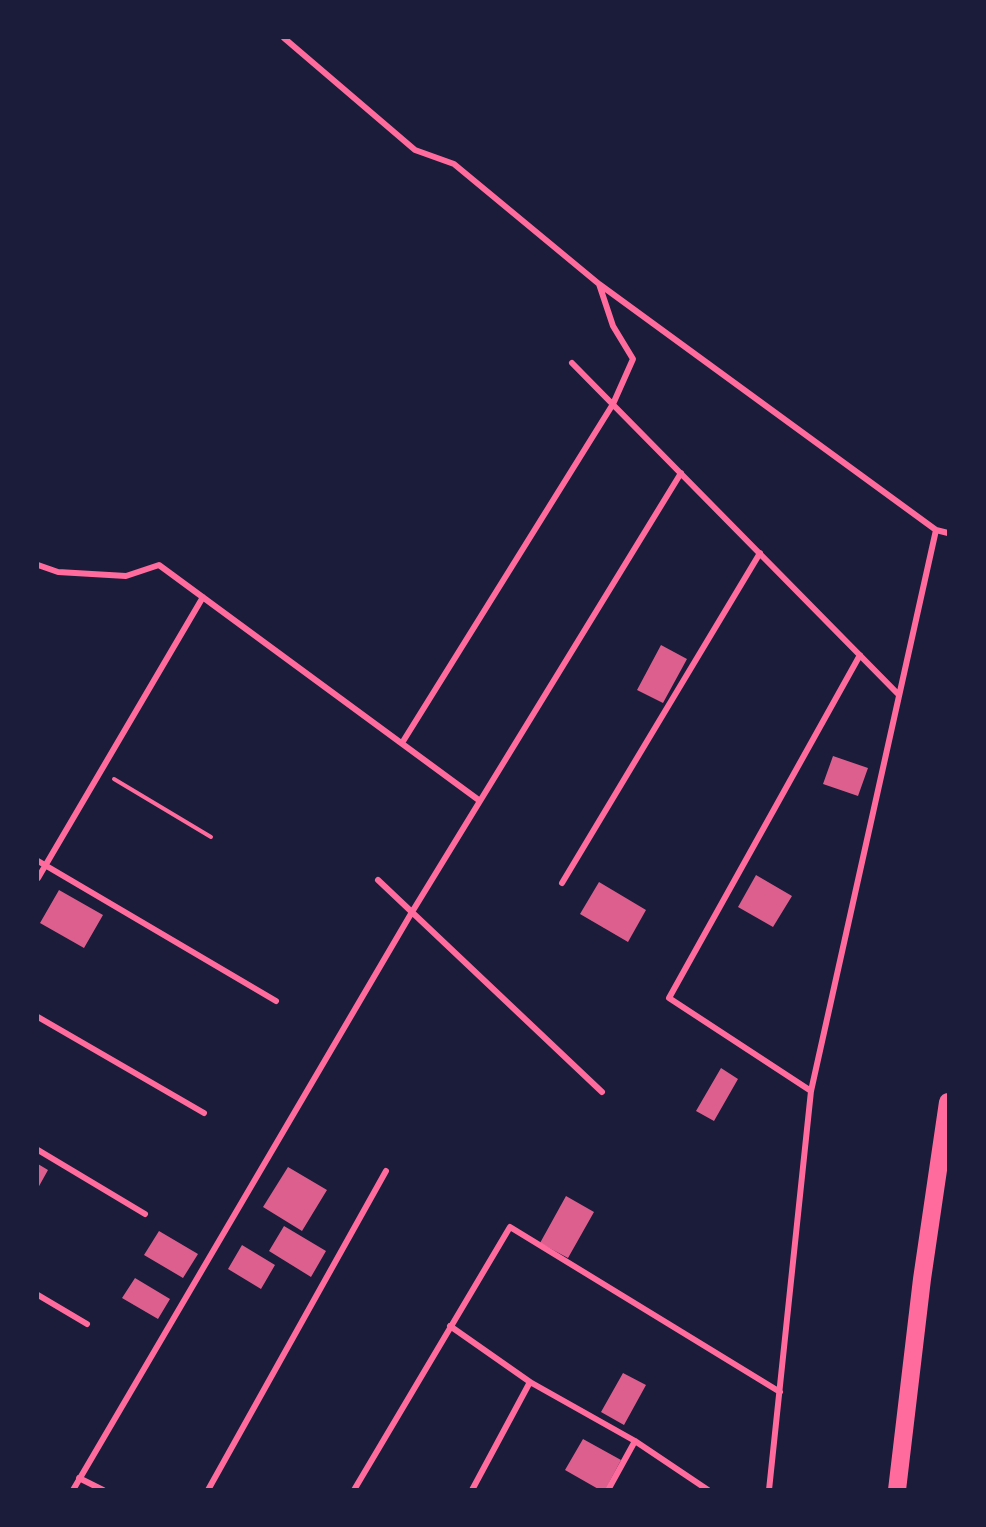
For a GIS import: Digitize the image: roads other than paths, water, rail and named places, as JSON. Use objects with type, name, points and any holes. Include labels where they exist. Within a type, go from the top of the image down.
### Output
[{"type":"highway","points":[[897,1490],[922,1279],[948,1102]]},
{"type":"street","points":[[284,38],[415,150],[454,164],[599,284],[936,530],[948,533]]},
{"type":"street","points":[[402,743],[613,404],[633,359],[613,326],[599,284]]},
{"type":"street","points":[[572,363],[899,695]]},
{"type":"street","points":[[73,1490],[412,912],[681,473]]},
{"type":"street","points":[[770,1490],[811,1091],[936,530]]},
{"type":"street","points":[[562,883],[760,553]]},
{"type":"street","points":[[38,565],[58,572],[126,576],[159,565],[480,801]]},
{"type":"street","points":[[38,878],[203,597]]},
{"type":"street","points":[[811,1091],[669,998],[860,655]]},
{"type":"street","points":[[38,861],[276,1001]]},
{"type":"street","points":[[378,879],[602,1092]]},
{"type":"street","points":[[38,1017],[204,1113]]},
{"type":"street","points":[[38,1150],[145,1214]]},
{"type":"street","points":[[208,1490],[386,1172]]},
{"type":"street","points":[[354,1490],[510,1227],[780,1392]]},
{"type":"street","points":[[38,1295],[87,1324]]},
{"type":"street","points":[[450,1326],[530,1382],[635,1441],[708,1490]]},
{"type":"street","points":[[472,1490],[530,1382]]},
{"type":"street","points":[[608,1490],[635,1441]]},
{"type":"street","points":[[79,1478],[103,1490]]}]
